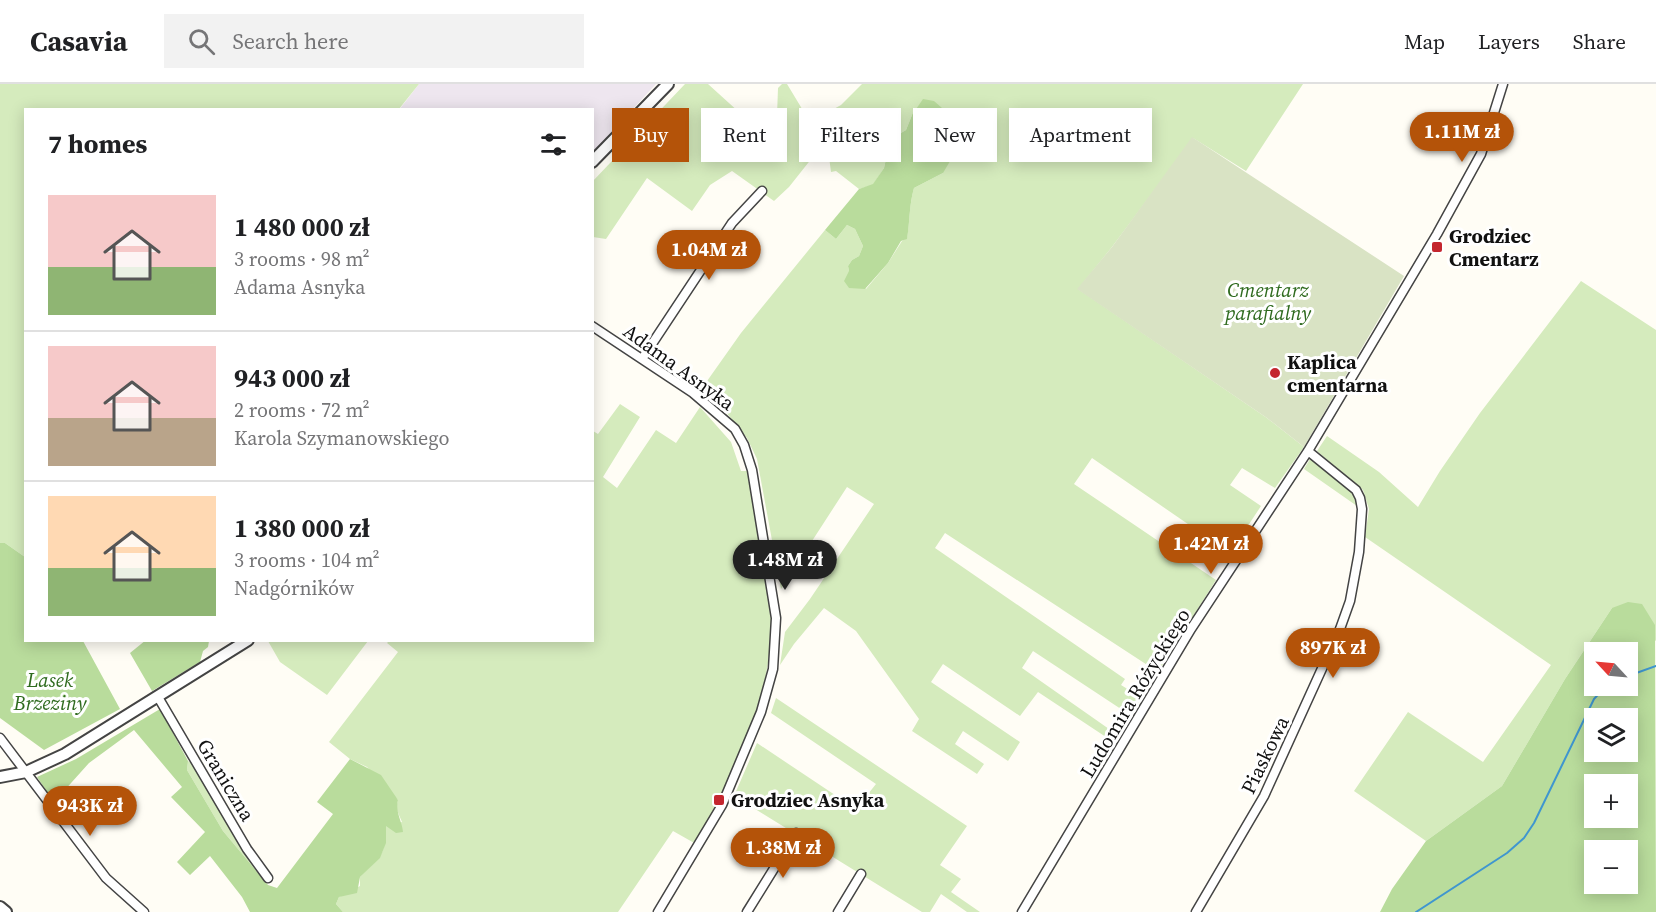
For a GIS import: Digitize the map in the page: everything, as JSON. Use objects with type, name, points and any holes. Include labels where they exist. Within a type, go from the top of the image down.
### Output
[{"type":"street","points":[[594,160],[668,84]]},
{"type":"street","name":"Ludomira Różyckiego","points":[[1022,912],[1191,629],[1308,451],[1472,172],[1488,138],[1503,84]]},
{"type":"street","points":[[642,359],[732,222],[762,191]]},
{"type":"street","name":"Adama Asnyka","points":[[594,327],[719,414],[735,429],[744,445],[752,470],[776,618],[773,669],[758,722],[722,805],[658,912]]},
{"type":"street","name":"Piaskowa","points":[[1196,912],[1264,796],[1326,662],[1350,601],[1359,552],[1362,508],[1360,498],[1356,490],[1308,451]]},
{"type":"street","points":[[0,777],[26,772],[65,754],[245,642]]},
{"type":"street","name":"Graniczna","points":[[158,698],[247,849],[268,878]]},
{"type":"street","points":[[0,738],[106,878],[144,912]]},
{"type":"street","points":[[747,912],[796,833]]},
{"type":"street","points":[[838,912],[861,874]]},
{"type":"street","points":[[0,907],[6,912]]},
{"type":"shaded area","points":[[419,84],[656,84],[634,108],[612,108],[612,131],[594,151],[594,108],[401,108]]},
{"type":"green space","points":[[0,84],[419,84],[400,108],[24,108],[24,556],[5,543],[0,543]]},
{"type":"green space","points":[[685,84],[708,84],[734,108],[701,108],[701,162],[787,162],[787,108],[777,108],[778,88],[782,84],[787,84],[802,108],[799,108],[799,162],[809,162],[789,187],[774,201],[732,171],[710,185],[692,211],[647,178],[606,239],[594,237],[594,180],[612,161],[689,162],[689,108],[662,108]]},
{"type":"green space","points":[[862,84],[1303,84],[1246,171],[1193,138],[1078,289],[1267,418],[1304,447],[1275,488],[1242,468],[1230,485],[1261,506],[1230,553],[1092,458],[1074,484],[1216,580],[1158,672],[945,533],[935,548],[1125,679],[1121,685],[1142,698],[1130,715],[1033,651],[1022,668],[1119,736],[1115,743],[1038,692],[1020,716],[943,664],[931,682],[1020,742],[1008,761],[963,731],[955,744],[984,764],[977,774],[912,731],[919,719],[856,631],[824,608],[780,665],[785,632],[874,504],[847,487],[781,589],[757,459],[747,438],[725,411],[700,391],[741,333],[825,230],[836,239],[847,225],[855,229],[863,246],[859,256],[848,266],[849,271],[866,289],[888,263],[902,241],[907,238],[914,188],[943,173],[937,162],[997,162],[997,108],[913,108],[913,117],[912,115],[906,130],[901,133],[901,108],[836,108]]},
{"type":"green space","points":[[923,99],[934,101],[942,108],[917,108]]},
{"type":"green space","points":[[912,115],[913,162],[950,162],[943,173],[914,188],[907,239],[901,241],[888,263],[865,289],[849,288],[844,281],[849,271],[848,266],[859,256],[863,246],[855,229],[847,225],[836,239],[825,230],[859,189],[873,184],[885,162],[901,162],[901,133],[906,130]]},
{"type":"green space","name":"Cmentarz parafialny","points":[[1192,137],[1404,276],[1304,447],[1267,418],[1077,289],[1112,247]]},
{"type":"green space","points":[[830,162],[885,162],[873,185],[859,189],[836,171],[831,172]]},
{"type":"green space","points":[[1581,281],[1656,330],[1656,641],[1612,608],[1589,642],[1584,642],[1584,650],[1502,786],[1426,841],[1354,791],[1408,712],[1483,762],[1551,665],[1365,537],[1369,509],[1363,490],[1317,451],[1327,436],[1379,472],[1418,507],[1480,413]]},
{"type":"green space","points":[[620,404],[640,417],[603,477],[617,488],[656,430],[676,443],[700,407],[731,442],[741,471],[748,471],[771,617],[770,647],[766,677],[749,735],[711,819],[696,844],[673,831],[618,912],[343,912],[336,904],[339,897],[360,886],[360,877],[377,860],[383,850],[386,826],[402,822],[396,808],[398,800],[367,767],[350,759],[329,742],[398,652],[387,643],[594,642],[594,432],[598,434]]},
{"type":"green space","points":[[1310,459],[1315,460],[1346,486],[1357,506],[1304,469]]},
{"type":"green space","name":"Lasek Brzeziny","points":[[0,543],[5,543],[24,556],[24,642],[84,642],[120,709],[44,750],[0,718]]},
{"type":"green space","points":[[1628,602],[1642,604],[1655,625],[1656,912],[1380,912],[1392,889],[1426,841],[1502,786],[1584,650],[1584,696],[1638,696],[1638,642],[1589,642],[1612,608]]},
{"type":"green space","points":[[144,642],[209,642],[200,662],[152,691],[130,653]]},
{"type":"green space","points":[[269,642],[367,642],[327,695],[280,662]]},
{"type":"green space","points":[[776,698],[967,826],[940,865],[961,879],[951,892],[980,912],[967,912],[941,894],[930,912],[922,912],[734,796],[757,743],[856,809],[876,784],[771,713]]},
{"type":"green space","points":[[160,709],[188,761],[187,770],[223,831],[268,885],[277,888],[333,814],[317,802],[350,759],[381,775],[398,800],[397,809],[403,832],[396,833],[386,826],[386,843],[380,858],[360,877],[357,893],[339,897],[336,904],[343,912],[250,912],[242,897],[210,856],[190,875],[177,862],[205,832],[171,797],[182,787],[134,730],[89,763],[54,802],[37,777],[76,759]]},
{"type":"green space","points":[[188,761],[268,885],[223,831],[187,770]]},
{"type":"waterway","points":[[1638,672],[1656,666]]},
{"type":"waterway","points":[[1416,912],[1507,853],[1524,838],[1534,823],[1597,696]]},
{"type":"place","name":"Grodziec Cmentarz","points":[[1437,247]]},
{"type":"place","name":"Kaplica cmentarna","points":[[1275,373]]},
{"type":"place","name":"Grodziec Asnyka","points":[[719,800]]}]
